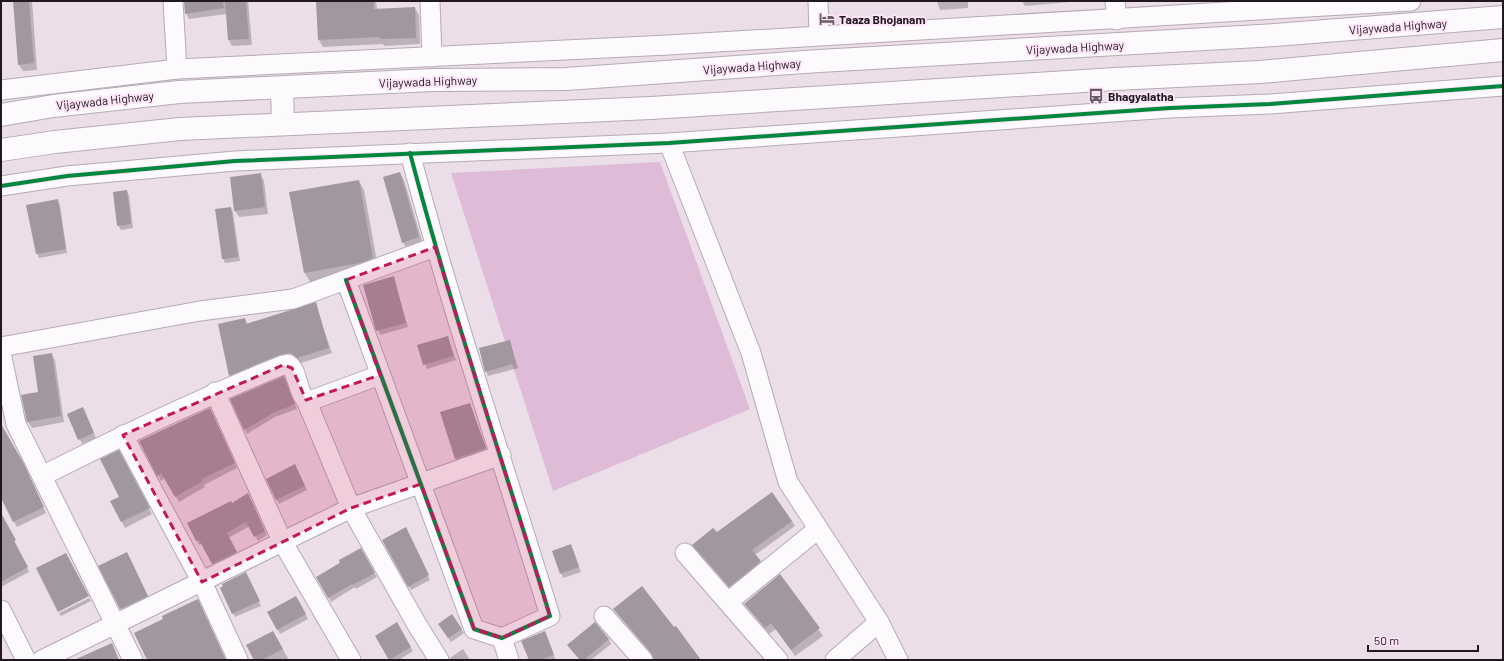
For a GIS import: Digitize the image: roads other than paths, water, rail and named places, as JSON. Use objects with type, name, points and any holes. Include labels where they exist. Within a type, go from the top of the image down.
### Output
[{"type":"highway","name":"Vijaywada Highway","points":[[1,115],[53,106],[179,92],[282,89],[433,80],[566,79],[819,61],[1275,35],[1503,17]]},
{"type":"highway","points":[[1,150],[55,142],[172,130],[651,108],[1115,79],[1260,72],[1503,50]]},
{"type":"highway","points":[[282,89],[283,124]]},
{"type":"street","points":[[173,1],[177,69]]},
{"type":"street","points":[[430,1],[432,57]]},
{"type":"street","points":[[818,1],[818,35]]},
{"type":"street","points":[[1116,1],[1117,20]]},
{"type":"street","points":[[1,90],[177,69],[668,45],[818,35],[1117,20],[1250,5],[1321,7],[1411,1]]},
{"type":"street","points":[[1,186],[67,176],[235,161],[670,143],[1170,108],[1270,104],[1503,86]]},
{"type":"street","points":[[670,143],[751,353],[788,482],[879,622],[898,660]]},
{"type":"street","points":[[346,280],[474,629],[502,638],[550,616],[435,247],[410,153]]},
{"type":"street","points":[[1,348],[200,311],[292,299],[435,247]]},
{"type":"street","points":[[1,353],[16,424],[117,624],[133,660]]},
{"type":"street","points":[[42,476],[123,435],[215,392],[288,364],[292,368],[302,396],[306,400],[351,508],[416,623],[440,660]]},
{"type":"street","points":[[306,400],[312,400],[380,375]]},
{"type":"street","points":[[215,392],[282,541],[352,660]]},
{"type":"street","points":[[123,435],[202,582],[238,660]]},
{"type":"street","points":[[42,660],[351,508],[501,455]]},
{"type":"street","points":[[728,602],[818,529]]},
{"type":"street","points":[[685,553],[778,660]]},
{"type":"street","points":[[1,610],[26,660]]},
{"type":"street","points":[[604,616],[643,660]]},
{"type":"street","points":[[835,660],[879,622]]},
{"type":"street","points":[[502,638],[509,660]]},
{"type":"place","name":"Taaza Bhojanam","points":[[827,19]]},
{"type":"place","name":"Bhagyalatha","points":[[1096,96]]}]
